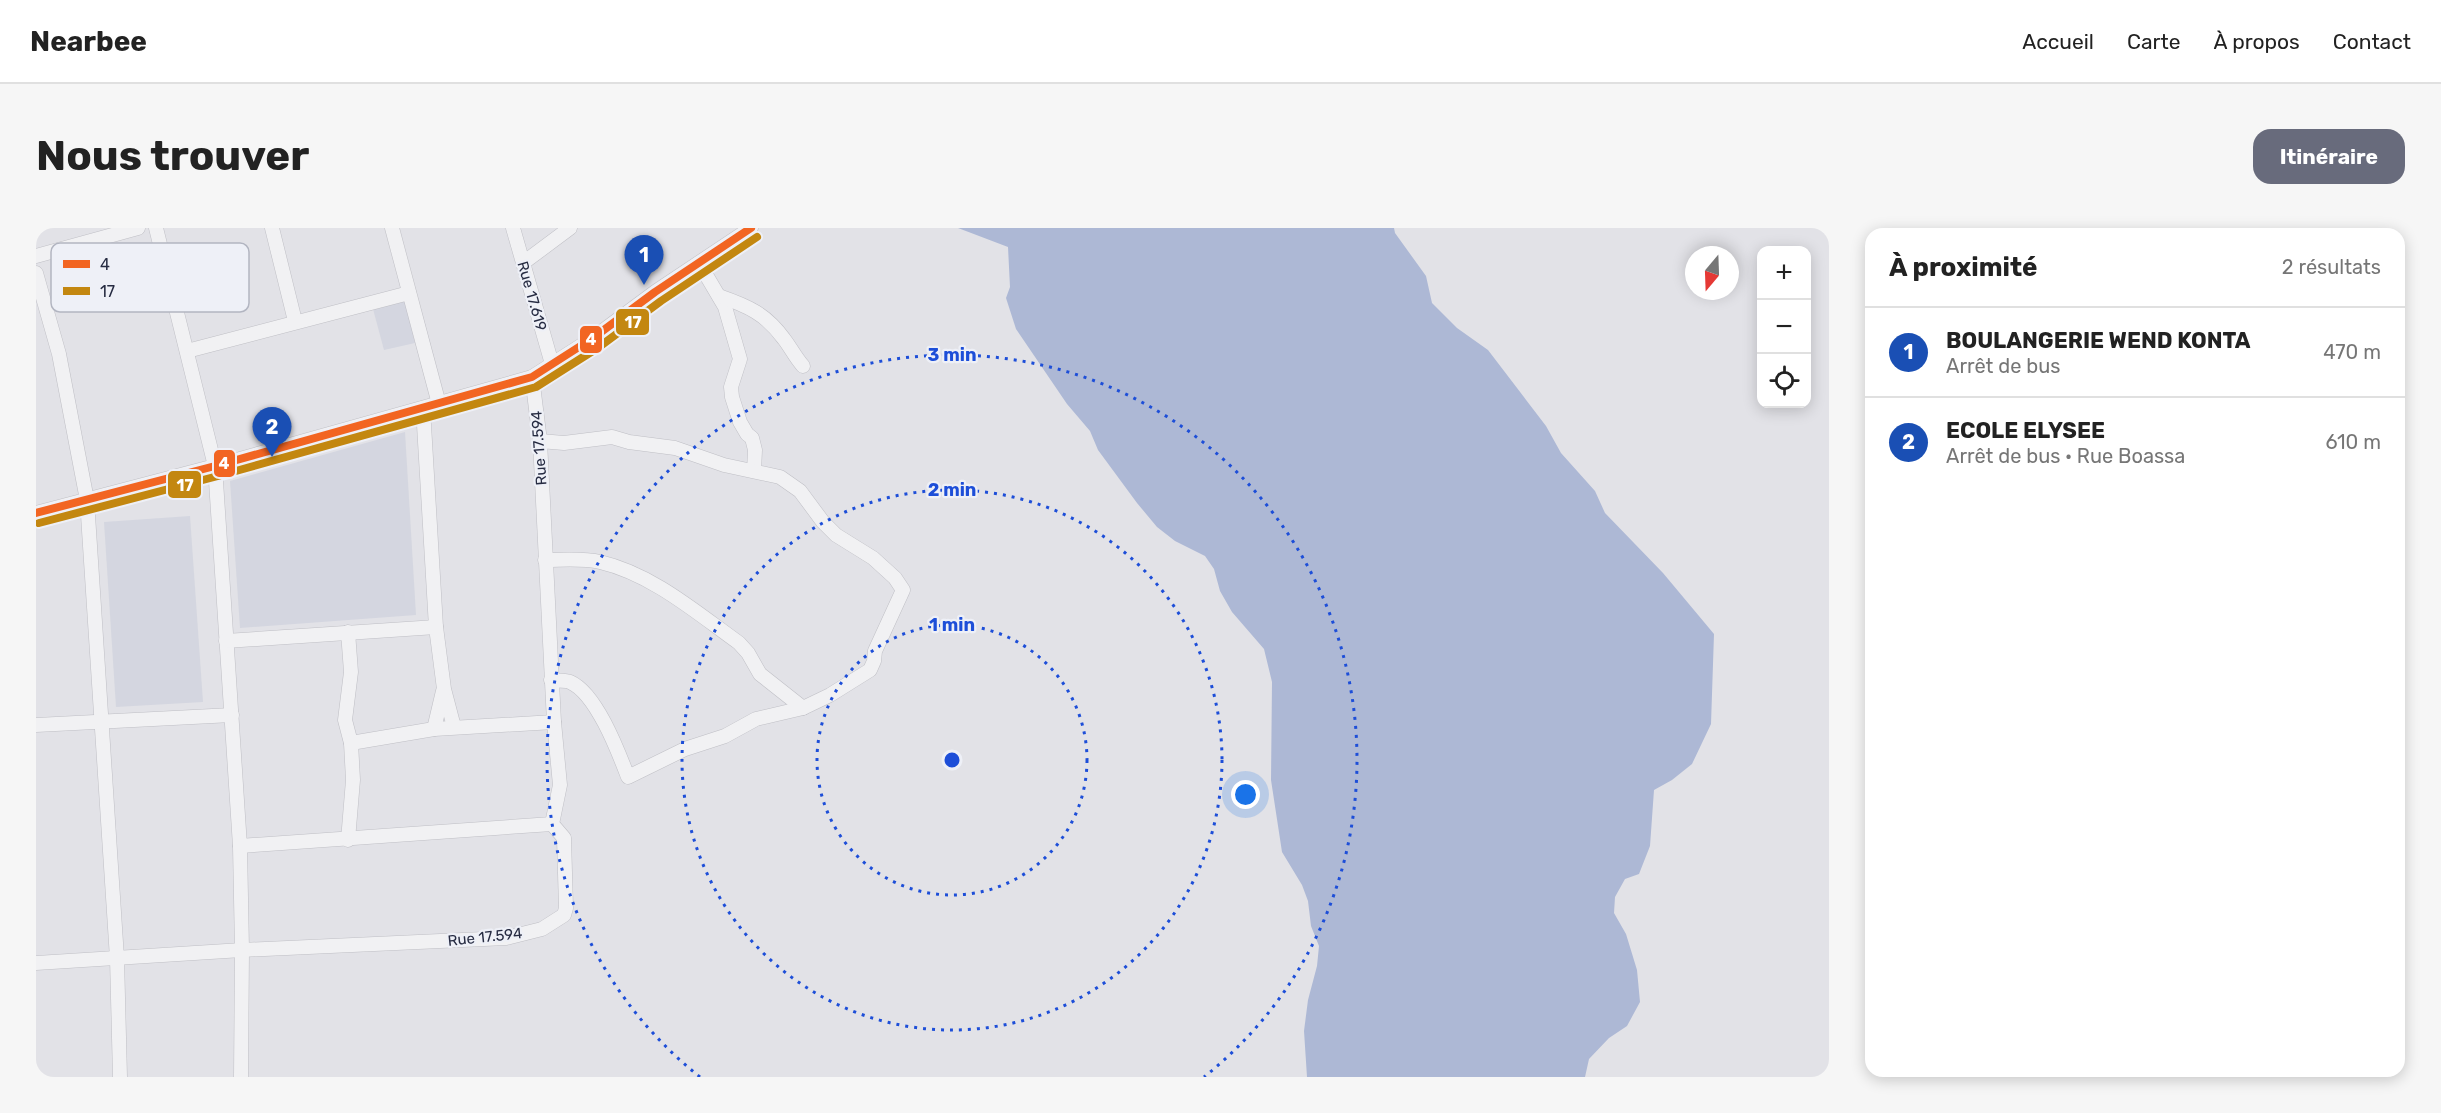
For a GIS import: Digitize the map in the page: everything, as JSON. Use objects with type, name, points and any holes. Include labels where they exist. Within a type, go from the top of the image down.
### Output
[{"type":"street","points":[[83,243],[138,228]]},
{"type":"street","points":[[156,228],[160,243]]},
{"type":"street","points":[[272,228],[295,321]]},
{"type":"street","points":[[392,228],[439,404]]},
{"type":"street","name":"Rue 17.619","points":[[513,228],[552,364]]},
{"type":"street","points":[[523,263],[570,228]]},
{"type":"street","points":[[36,513],[215,466],[532,377],[593,338],[751,228]]},
{"type":"street","points":[[36,256],[51,252]]},
{"type":"street","points":[[699,263],[719,296],[731,325],[740,359],[731,387],[740,422],[752,438],[755,450],[754,471]]},
{"type":"street","points":[[36,273],[59,354],[87,500],[117,958],[120,1077]]},
{"type":"street","points":[[188,351],[295,321],[409,293]]},
{"type":"street","points":[[719,296],[760,313],[784,339],[795,358],[804,366]]},
{"type":"street","points":[[178,312],[215,466],[240,846],[242,950],[240,1077]]},
{"type":"street","name":"Rue 17.594","points":[[36,963],[242,950],[506,938],[542,929],[561,918],[566,908],[564,837],[552,824],[560,785],[551,680],[540,441],[532,377]]},
{"type":"street","points":[[423,408],[436,627],[444,689],[454,727]]},
{"type":"street","points":[[540,441],[564,444],[612,437],[629,442],[675,448],[724,465],[780,477],[800,491],[823,522],[844,542],[873,558],[895,578],[903,590],[875,651],[874,662],[870,670],[830,695],[803,708],[756,719],[725,736],[685,749],[628,777],[618,750],[593,702],[570,682],[551,680]]},
{"type":"street","points":[[545,560],[590,560],[603,563],[660,588],[739,643],[748,653],[760,674],[803,708]]},
{"type":"street","points":[[226,641],[436,627]]},
{"type":"street","points":[[348,632],[351,672],[345,720],[351,743],[353,780],[348,840]]},
{"type":"street","points":[[434,729],[444,689]]},
{"type":"street","points":[[36,725],[232,715]]},
{"type":"street","points":[[351,743],[434,729],[554,722]]},
{"type":"street","points":[[240,846],[552,824]]},
{"type":"shaded area","points":[[405,301],[415,343],[384,350],[373,309]]},
{"type":"shaded area","points":[[405,432],[416,615],[240,628],[230,481]]},
{"type":"shaded area","points":[[190,516],[203,702],[116,707],[104,522]]},
{"type":"water","points":[[958,228],[1394,228],[1395,233],[1426,276],[1432,303],[1457,328],[1488,350],[1546,426],[1561,453],[1595,491],[1605,513],[1663,573],[1714,634],[1711,724],[1692,764],[1672,780],[1654,790],[1650,846],[1639,874],[1625,879],[1615,897],[1614,913],[1626,934],[1637,970],[1640,1002],[1627,1026],[1609,1038],[1589,1059],[1585,1077],[1307,1077],[1304,1031],[1319,946],[1311,926],[1308,901],[1302,885],[1282,852],[1271,780],[1272,682],[1264,649],[1232,612],[1220,591],[1214,569],[1205,556],[1175,541],[1157,527],[1137,503],[1098,450],[1090,431],[1067,404],[1016,329],[1006,298],[1010,287],[1008,247]]},
{"type":"transit line","name":"4","points":[[36,513],[215,466],[532,377],[593,338],[655,292],[751,228]]},
{"type":"transit line","name":"17","points":[[39,523],[218,476],[536,387],[599,347],[661,301],[757,237]]},
{"type":"place","name":"BOULANGERIE WEND KONTA","points":[[644,285]]},
{"type":"place","name":"ECOLE ELYSEE","points":[[272,457]]}]
